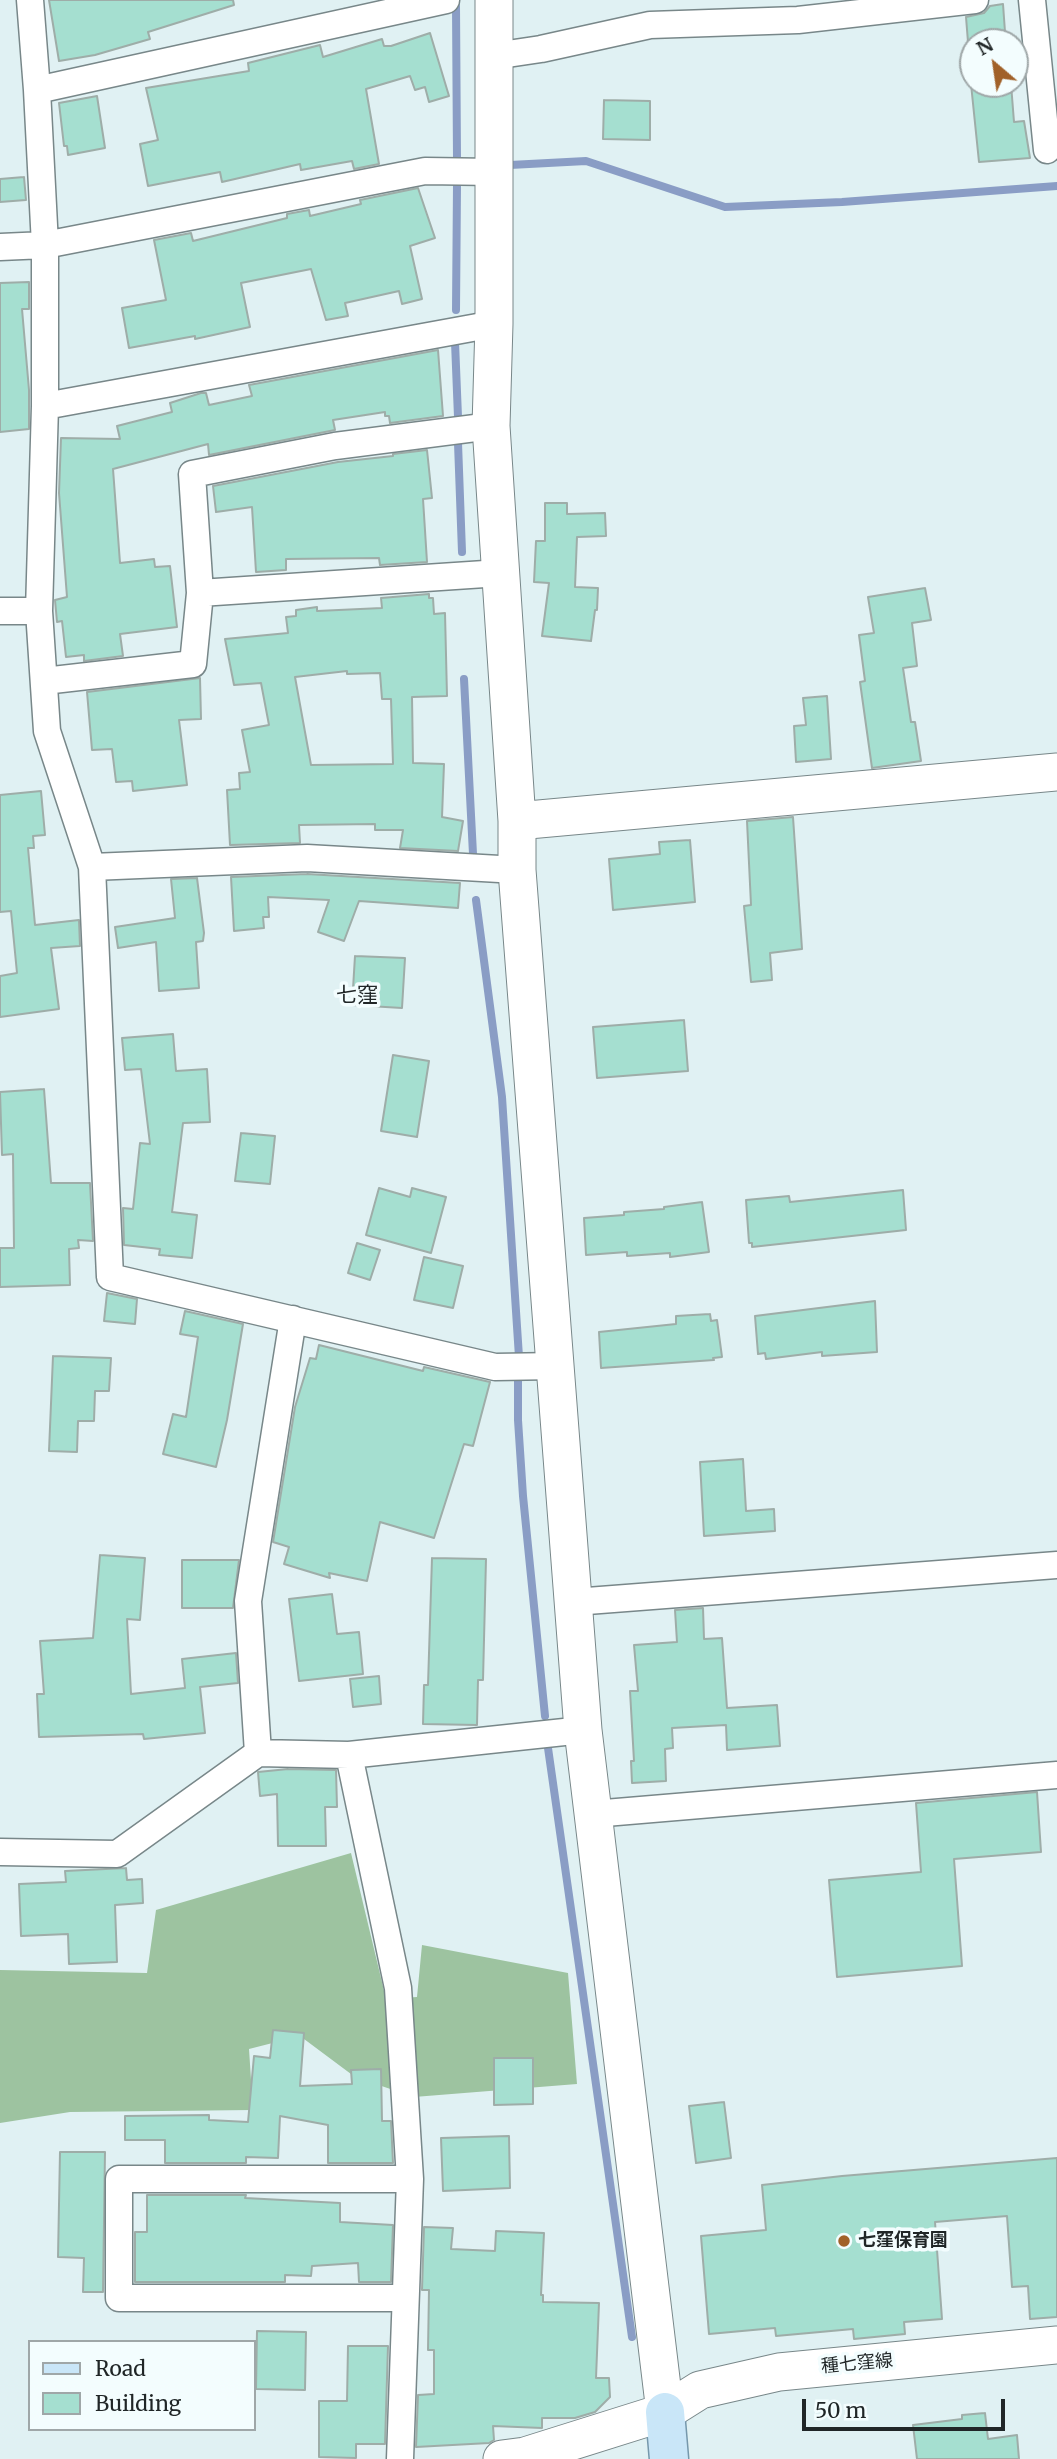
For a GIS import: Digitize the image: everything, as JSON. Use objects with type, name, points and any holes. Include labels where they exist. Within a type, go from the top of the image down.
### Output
[{"type":"main road","points":[[665,2412],[670,2459]]},
{"type":"street","points":[[30,0],[45,245],[45,406],[39,611],[47,731],[92,867],[110,1278],[495,1367],[557,1366]]},
{"type":"street","points":[[37,89],[446,0]]},
{"type":"street","points":[[494,0],[494,324],[491,426],[517,821],[517,870],[583,1730],[665,2412]]},
{"type":"street","points":[[494,56],[541,49],[650,25],[798,20],[975,0]]},
{"type":"street","points":[[1032,0],[1047,149]]},
{"type":"street","points":[[0,247],[45,245],[425,171],[495,172]]},
{"type":"street","points":[[45,406],[494,324]]},
{"type":"street","points":[[44,681],[193,664],[200,593],[192,474],[335,446],[491,426]]},
{"type":"street","points":[[200,593],[500,573]]},
{"type":"street","points":[[0,611],[39,611]]},
{"type":"street","points":[[517,821],[1057,772]]},
{"type":"street","points":[[92,867],[307,858],[517,870]]},
{"type":"street","points":[[258,1753],[248,1601],[293,1319]]},
{"type":"street","points":[[574,1602],[1057,1565]]},
{"type":"street","points":[[0,1852],[117,1854],[258,1753],[349,1755],[583,1730]]},
{"type":"street","points":[[349,1755],[398,1988],[410,2179],[400,2459]]},
{"type":"street","points":[[593,1814],[1057,1775]]},
{"type":"street","points":[[405,2298],[119,2298],[119,2179],[410,2179]]},
{"type":"street","name":"種七窪線","points":[[502,2459],[525,2456],[665,2412],[700,2390],[779,2372],[1057,2345]]},
{"type":"green space","points":[[351,1853],[386,1999],[417,1997],[422,1945],[568,1973],[577,2084],[414,2097],[355,2077],[300,2036],[249,2049],[253,2110],[70,2112],[0,2123],[0,1970],[147,1973],[156,1910]]},
{"type":"building","points":[[49,0],[233,0],[234,5],[148,32],[150,39],[95,55],[59,61]]},
{"type":"building","points":[[1003,4],[1005,28],[967,28],[966,17],[984,13],[990,6]]},
{"type":"building","points":[[430,33],[449,96],[429,102],[425,87],[415,90],[410,76],[366,89],[379,164],[354,169],[352,161],[301,170],[300,164],[222,182],[220,172],[148,186],[140,144],[158,140],[146,88],[249,71],[248,63],[320,45],[323,57],[382,39],[384,46],[391,46]]},
{"type":"building","points":[[97,96],[105,148],[68,155],[67,146],[64,146],[59,103]]},
{"type":"building","points":[[972,98],[1012,98],[1014,122],[1024,121],[1030,158],[979,162]]},
{"type":"building","points":[[604,100],[650,101],[650,140],[603,139]]},
{"type":"building","points":[[24,177],[26,200],[0,202],[0,179]]},
{"type":"building","points":[[418,188],[435,238],[410,246],[422,299],[402,304],[399,291],[345,303],[348,316],[326,320],[311,269],[241,283],[250,327],[195,339],[195,336],[129,348],[122,308],[166,300],[154,240],[191,233],[193,241],[287,218],[287,214],[309,210],[310,216],[361,204],[360,200]]},
{"type":"building","points":[[29,282],[29,309],[22,309],[29,390],[29,429],[0,432],[0,283]]},
{"type":"building","points":[[438,350],[443,416],[390,423],[385,412],[333,420],[335,430],[209,455],[208,444],[113,469],[120,563],[154,559],[155,567],[170,566],[177,627],[120,634],[123,656],[84,661],[84,655],[66,657],[62,621],[57,622],[55,600],[67,597],[59,493],[61,438],[120,439],[117,426],[172,412],[170,403],[201,393],[206,393],[209,405],[252,396],[249,385]]},
{"type":"building","points":[[427,450],[432,498],[423,499],[427,562],[380,565],[379,558],[286,559],[286,570],[256,572],[252,507],[216,512],[213,486],[338,462]]},
{"type":"building","points":[[545,503],[567,503],[567,514],[605,513],[606,536],[577,537],[575,587],[598,588],[591,641],[542,636],[549,583],[534,582],[536,541],[545,541]]},
{"type":"building","points":[[925,588],[931,620],[912,623],[917,666],[903,668],[911,722],[915,722],[921,761],[872,768],[860,682],[865,681],[859,635],[874,633],[868,597]]},
{"type":"building","points":[[429,594],[429,598],[433,598],[434,614],[445,613],[447,696],[412,697],[413,763],[444,764],[442,817],[463,821],[458,851],[400,848],[403,830],[375,830],[375,824],[299,825],[300,843],[230,845],[227,790],[240,789],[239,773],[250,772],[242,730],[269,725],[261,683],[234,685],[225,639],[288,633],[286,617],[296,616],[296,610],[317,607],[317,611],[382,608],[381,598]],"holes":[[[347,671],[347,674],[380,673],[382,699],[391,699],[393,764],[311,765],[295,677]]]},
{"type":"building","points":[[200,678],[201,719],[179,720],[187,785],[133,791],[132,781],[116,782],[112,749],[92,750],[87,692]]},
{"type":"building","points":[[827,696],[831,759],[796,762],[794,726],[806,725],[803,698]]},
{"type":"building","points":[[41,791],[45,835],[33,836],[34,848],[28,848],[35,925],[79,920],[80,946],[51,948],[59,1009],[0,1017],[0,976],[17,973],[11,911],[0,912],[0,795]]},
{"type":"building","points":[[793,817],[802,949],[770,953],[772,980],[751,982],[744,906],[751,905],[747,821]]},
{"type":"building","points":[[690,840],[695,902],[613,910],[609,859],[660,854],[659,842]]},
{"type":"building","points":[[307,874],[460,883],[458,908],[359,901],[344,941],[318,932],[329,900],[268,897],[269,917],[263,917],[264,928],[234,931],[231,877]]},
{"type":"building","points":[[197,878],[204,933],[203,941],[196,942],[199,988],[159,991],[156,942],[118,948],[115,927],[175,918],[171,879]]},
{"type":"building","points":[[355,956],[405,958],[402,1008],[352,1005]]},
{"type":"building","points":[[684,1020],[688,1071],[597,1078],[593,1027]]},
{"type":"building","points":[[173,1034],[176,1071],[207,1069],[210,1122],[183,1123],[172,1212],[197,1215],[192,1258],[159,1255],[160,1249],[124,1245],[123,1208],[133,1209],[140,1143],[150,1144],[141,1069],[125,1070],[122,1038]]},
{"type":"building","points":[[393,1055],[429,1061],[417,1137],[381,1131]]},
{"type":"building","points":[[44,1089],[51,1183],[90,1183],[93,1241],[78,1240],[79,1248],[69,1249],[70,1285],[0,1287],[0,1248],[14,1248],[13,1154],[2,1155],[0,1092]]},
{"type":"building","points":[[241,1133],[275,1136],[270,1184],[235,1181]]},
{"type":"building","points":[[379,1188],[410,1197],[412,1188],[446,1197],[431,1253],[366,1235]]},
{"type":"building","points":[[903,1190],[906,1230],[752,1247],[752,1243],[749,1243],[746,1200],[789,1196],[790,1202]]},
{"type":"building","points":[[702,1202],[709,1252],[670,1257],[670,1253],[586,1255],[584,1218],[624,1215],[624,1212],[664,1209]]},
{"type":"building","points":[[357,1243],[380,1250],[370,1280],[348,1273]]},
{"type":"building","points":[[424,1257],[463,1266],[453,1308],[414,1300]]},
{"type":"building","points":[[107,1293],[137,1299],[135,1324],[104,1321]]},
{"type":"building","points":[[875,1301],[877,1352],[822,1356],[822,1352],[766,1359],[765,1353],[758,1354],[755,1316]]},
{"type":"building","points":[[185,1311],[243,1324],[216,1467],[163,1454],[173,1414],[186,1417],[198,1337],[180,1334]]},
{"type":"building","points":[[710,1314],[711,1321],[717,1320],[722,1357],[713,1358],[714,1360],[601,1368],[599,1332],[676,1324],[676,1316]]},
{"type":"building","points":[[319,1345],[423,1371],[424,1367],[490,1382],[473,1446],[464,1444],[434,1538],[380,1522],[367,1581],[329,1573],[330,1578],[284,1564],[289,1547],[273,1542],[295,1407],[310,1358],[316,1359]]},
{"type":"building","points":[[53,1356],[111,1358],[109,1391],[95,1391],[94,1421],[78,1421],[77,1452],[49,1451]]},
{"type":"building","points":[[743,1459],[746,1511],[774,1509],[775,1531],[704,1536],[700,1462]]},
{"type":"building","points":[[100,1555],[145,1558],[140,1620],[127,1619],[131,1694],[185,1688],[182,1659],[236,1653],[238,1683],[200,1687],[205,1733],[144,1739],[143,1734],[39,1737],[37,1694],[44,1694],[40,1641],[93,1638]]},
{"type":"building","points":[[432,1558],[486,1559],[483,1680],[478,1680],[477,1725],[423,1724],[424,1685],[428,1685]]},
{"type":"building","points":[[182,1560],[239,1560],[233,1608],[182,1608]]},
{"type":"building","points":[[332,1594],[337,1634],[359,1632],[363,1674],[299,1681],[289,1599]]},
{"type":"building","points":[[703,1608],[704,1639],[722,1638],[727,1708],[777,1705],[780,1746],[727,1750],[726,1725],[672,1728],[673,1748],[665,1749],[666,1781],[632,1783],[631,1761],[634,1761],[630,1691],[638,1691],[634,1645],[677,1642],[675,1610]]},
{"type":"building","points":[[379,1676],[381,1704],[353,1707],[350,1679]]},
{"type":"building","points":[[288,1769],[336,1770],[337,1807],[325,1807],[326,1846],[278,1846],[277,1794],[260,1796],[258,1772]]},
{"type":"building","points":[[1037,1792],[1041,1852],[954,1859],[962,1966],[837,1977],[829,1880],[921,1872],[916,1803]]},
{"type":"building","points":[[126,1868],[127,1880],[142,1879],[143,1903],[115,1905],[117,1962],[69,1964],[68,1934],[21,1936],[19,1884],[66,1882],[65,1871]]},
{"type":"building","points":[[273,2030],[304,2033],[300,2086],[352,2084],[351,2070],[381,2069],[382,2121],[391,2121],[393,2163],[328,2163],[328,2125],[280,2116],[278,2158],[246,2157],[246,2163],[165,2163],[165,2140],[125,2140],[125,2116],[209,2115],[209,2120],[248,2122],[254,2056],[270,2058]]},
{"type":"building","points":[[494,2058],[533,2058],[533,2104],[494,2105]]},
{"type":"building","points":[[724,2102],[731,2158],[696,2163],[689,2106]]},
{"type":"building","points":[[509,2136],[510,2188],[443,2191],[441,2138]]},
{"type":"building","points":[[60,2152],[105,2152],[103,2292],[83,2292],[84,2258],[58,2257]]},
{"type":"building","points":[[1057,2158],[1057,2317],[1030,2319],[1028,2286],[1012,2287],[1007,2216],[935,2222],[942,2319],[904,2322],[905,2334],[854,2339],[853,2329],[776,2336],[775,2328],[709,2334],[701,2236],[766,2230],[762,2185]]},
{"type":"building","points":[[147,2195],[246,2195],[245,2198],[340,2203],[340,2222],[393,2225],[391,2282],[359,2282],[358,2263],[312,2266],[311,2276],[285,2275],[285,2282],[135,2282],[135,2232],[147,2232]]},
{"type":"building","points":[[424,2227],[453,2228],[451,2249],[495,2251],[496,2231],[544,2233],[541,2295],[543,2302],[599,2303],[596,2378],[609,2378],[610,2397],[595,2412],[575,2418],[542,2418],[542,2428],[493,2426],[494,2440],[489,2443],[416,2447],[418,2395],[434,2394],[434,2350],[428,2350],[429,2290],[422,2290]]},
{"type":"building","points":[[257,2331],[306,2332],[305,2390],[256,2389]]},
{"type":"building","points":[[348,2346],[388,2346],[385,2444],[356,2444],[356,2458],[319,2457],[319,2401],[347,2401]]},
{"type":"building","points":[[985,2413],[988,2439],[1017,2435],[1019,2459],[917,2459],[913,2425],[962,2419],[962,2415]]},
{"type":"waterway","points":[[456,6],[457,159]]},
{"type":"waterway","points":[[510,165],[586,161],[725,207],[842,202],[1057,186]]},
{"type":"waterway","points":[[456,310],[457,185]]},
{"type":"waterway","points":[[455,342],[458,417]]},
{"type":"waterway","points":[[458,443],[462,552]]},
{"type":"waterway","points":[[464,679],[473,854]]},
{"type":"waterway","points":[[476,900],[502,1097],[519,1357]]},
{"type":"waterway","points":[[518,1376],[523,1496],[545,1716]]},
{"type":"waterway","points":[[548,1748],[632,2337]]},
{"type":"place","name":"七窪保育園","points":[[844,2241]]},
{"type":"district","name":"七窪","points":[[357,996]]}]
